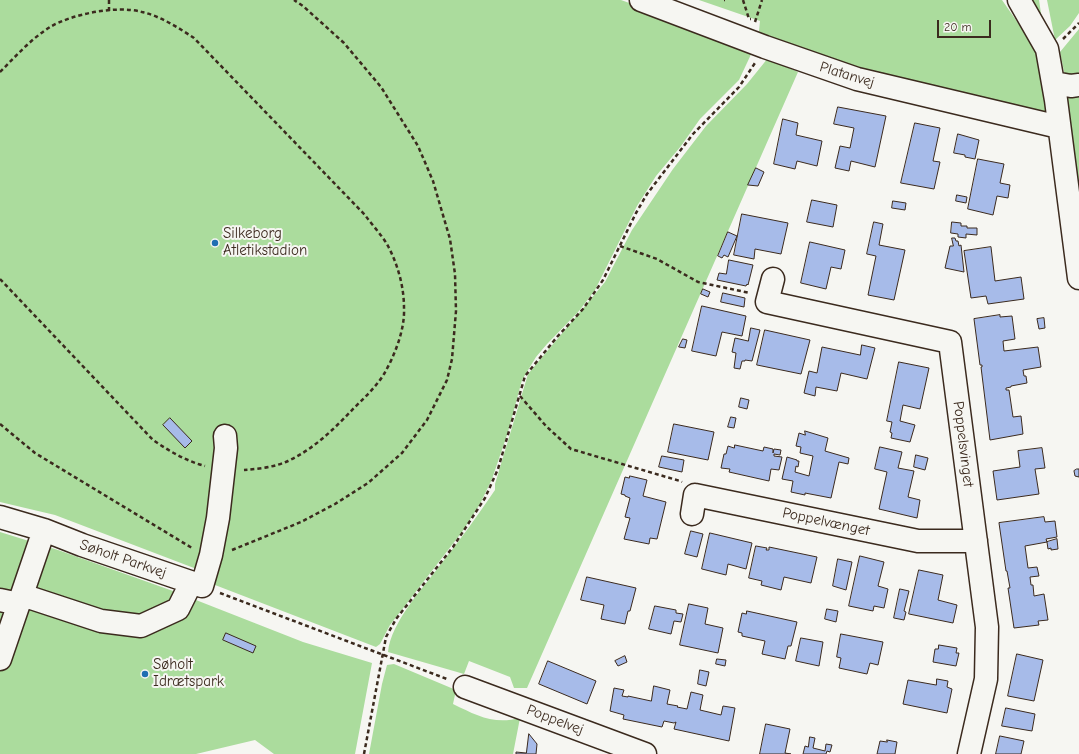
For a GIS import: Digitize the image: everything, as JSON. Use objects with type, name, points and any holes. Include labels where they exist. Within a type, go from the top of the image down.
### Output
[{"type":"street","name":"Platanvej","points":[[641,0],[857,80],[1059,126]]},
{"type":"street","points":[[1019,0],[1047,49],[1054,83],[1079,278]]},
{"type":"street","points":[[1054,83],[1072,86],[1079,84]]},
{"type":"street","points":[[767,302],[772,279]]},
{"type":"street","name":"Poppelsvinget","points":[[767,302],[950,342],[987,627],[986,679],[970,754]]},
{"type":"street","points":[[14,600],[101,621],[141,626],[178,609],[197,585],[211,555],[218,518],[226,448],[225,436]]},
{"type":"street","name":"Poppelvænget","points":[[694,504],[918,541],[976,540]]},
{"type":"street","name":"Søholt Parkvej","points":[[0,517],[44,530],[82,545],[197,585]]},
{"type":"street","points":[[0,659],[14,600],[44,530]]},
{"type":"street","name":"Poppelvej","points":[[465,686],[645,754]]},
{"type":"path","points":[[109,0],[109,11]]},
{"type":"path","points":[[0,424],[35,453],[163,532],[194,549],[211,555],[238,548],[300,522],[335,504],[368,483],[402,452],[428,420],[447,380],[452,360],[456,312],[455,274],[450,239],[433,181],[418,146],[381,87],[349,49],[309,11],[294,0]]},
{"type":"path","points":[[743,0],[749,19],[755,21]]},
{"type":"path","points":[[0,72],[30,42],[51,27],[73,17],[125,9],[143,12],[176,26],[194,38],[364,215],[388,245],[402,285],[404,309],[402,328],[395,352],[383,375],[370,392],[337,425],[317,442],[288,461],[250,469],[223,471],[196,464],[170,451],[153,440],[0,280]]},
{"type":"path","points":[[364,754],[386,637],[396,619],[453,547],[486,498],[498,469],[525,376],[557,337],[583,309],[603,280],[647,194],[693,134],[739,87],[765,47]]},
{"type":"path","points":[[620,246],[657,260],[698,282],[757,295],[767,302]]},
{"type":"path","points":[[520,396],[546,426],[570,449],[680,481],[694,504]]},
{"type":"path","points":[[197,585],[465,686]]},
{"type":"green space","points":[[0,0],[621,0],[754,48],[739,80],[700,119],[681,146],[656,176],[637,206],[595,290],[579,311],[536,357],[522,380],[508,432],[492,479],[480,504],[462,532],[390,625],[380,644],[376,647],[215,585],[215,576],[55,515],[0,502]]},
{"type":"green space","points":[[699,0],[1002,0],[1041,56],[1048,109],[1043,113],[870,72],[762,38],[759,31],[760,21]]},
{"type":"green space","points":[[1031,0],[1039,0],[1042,20]]},
{"type":"green space","points":[[1047,0],[1079,0],[1079,13],[1070,26],[1055,40]]},
{"type":"green space","points":[[1079,29],[1079,80],[1066,81],[1060,52]]},
{"type":"green space","points":[[768,58],[798,72],[527,688],[514,688],[510,677],[469,661],[464,674],[388,652],[390,641],[401,617],[417,594],[462,537],[495,490],[495,484],[528,374],[605,282],[632,230],[673,169],[706,126],[747,84]]},
{"type":"green space","points":[[1079,88],[1079,189],[1071,136],[1067,93]]},
{"type":"green space","name":"Søholt Idrætspark","points":[[0,532],[58,550],[173,591],[303,642],[372,663],[355,754],[274,754],[255,740],[196,754],[0,754]]},
{"type":"green space","points":[[394,664],[456,690],[453,704],[469,712],[493,720],[510,720],[520,718],[513,754],[369,754],[387,665]]},
{"type":"building","points":[[838,107],[886,116],[875,167],[851,161],[849,171],[835,168],[840,146],[850,148],[854,128],[834,124]]},
{"type":"building","points":[[783,119],[798,123],[796,135],[822,141],[817,166],[797,161],[795,169],[774,164]]},
{"type":"building","points":[[915,123],[940,128],[933,161],[940,162],[934,189],[901,183]]},
{"type":"building","points":[[958,134],[979,140],[975,159],[954,153]]},
{"type":"building","points":[[978,159],[1004,164],[1000,183],[1010,185],[1008,198],[997,196],[993,215],[968,209]]},
{"type":"building","points":[[756,168],[764,172],[758,186],[748,185]]},
{"type":"building","points":[[957,195],[967,197],[966,203],[956,201]]},
{"type":"building","points":[[812,200],[837,205],[833,227],[807,222]]},
{"type":"building","points":[[893,201],[906,203],[905,210],[892,208]]},
{"type":"building","points":[[742,214],[788,223],[781,254],[755,249],[754,259],[734,255]]},
{"type":"building","points":[[874,222],[883,224],[879,245],[905,250],[894,300],[868,295],[876,256],[867,254]]},
{"type":"building","points":[[952,222],[961,223],[961,226],[967,226],[967,228],[977,228],[977,235],[966,234],[966,238],[958,237],[958,234],[951,233]]},
{"type":"building","points":[[728,232],[737,236],[728,257],[724,255],[722,258],[718,256]]},
{"type":"building","points":[[952,238],[955,238],[956,241],[958,241],[959,246],[961,245],[964,272],[945,268],[950,246],[953,246]]},
{"type":"building","points":[[810,242],[845,250],[841,269],[831,267],[826,289],[801,283]]},
{"type":"building","points":[[991,247],[995,281],[1021,277],[1024,299],[988,304],[986,296],[971,298],[964,251]]},
{"type":"building","points":[[729,260],[753,265],[748,285],[747,284],[746,286],[717,280],[719,273],[726,274]]},
{"type":"building","points":[[703,289],[710,292],[708,297],[701,294]]},
{"type":"building","points":[[723,293],[745,298],[744,307],[721,302]]},
{"type":"building","points":[[702,306],[746,316],[742,336],[722,332],[716,356],[692,351]]},
{"type":"building","points":[[1000,315],[1000,317],[1012,316],[1015,339],[1003,341],[1004,351],[1038,347],[1041,367],[1023,370],[1027,383],[1006,388],[1006,390],[1009,390],[1013,417],[1021,416],[1023,434],[990,440],[981,367],[982,365],[980,365],[974,319]]},
{"type":"building","points":[[1044,318],[1045,328],[1039,329],[1037,319]]},
{"type":"building","points":[[751,328],[760,330],[752,361],[742,361],[740,369],[734,368],[736,353],[732,352],[735,338],[748,341]]},
{"type":"building","points":[[765,330],[810,340],[801,374],[757,365]]},
{"type":"building","points":[[683,339],[687,340],[685,348],[679,347]]},
{"type":"building","points":[[862,345],[875,348],[867,379],[841,373],[837,391],[816,387],[815,396],[804,393],[809,371],[817,373],[822,347],[860,355]]},
{"type":"building","points":[[899,362],[929,368],[920,409],[903,405],[900,421],[915,425],[910,442],[891,438],[892,433],[890,432],[892,422],[887,421]]},
{"type":"building","points":[[741,398],[749,400],[747,409],[739,407]]},
{"type":"building","points":[[731,417],[736,418],[734,428],[728,427]]},
{"type":"building","points":[[170,418],[192,441],[185,448],[163,425]]},
{"type":"building","points":[[674,424],[714,432],[708,460],[668,452]]},
{"type":"building","points":[[805,431],[828,438],[825,451],[849,458],[848,464],[839,462],[831,498],[791,492],[793,481],[782,479],[787,457],[799,461],[795,472],[809,476],[813,456],[800,453],[801,447],[796,446],[799,433],[805,435]]},
{"type":"building","points":[[735,445],[763,451],[764,447],[773,449],[773,453],[774,449],[781,450],[780,455],[774,454],[774,456],[782,457],[779,470],[771,469],[769,481],[729,472],[730,469],[721,468],[724,454],[726,454],[728,446],[734,448]]},
{"type":"building","points":[[880,447],[902,452],[898,468],[914,471],[908,497],[920,500],[917,518],[879,509],[887,472],[875,469]]},
{"type":"building","points":[[1042,448],[1045,468],[1035,469],[1039,494],[997,500],[993,471],[1020,467],[1018,451]]},
{"type":"building","points":[[916,455],[928,458],[925,470],[914,467]]},
{"type":"building","points":[[662,456],[684,460],[682,472],[659,467]]},
{"type":"building","points":[[1079,469],[1079,477],[1075,476],[1074,471]]},
{"type":"building","points":[[630,476],[647,480],[643,496],[666,502],[657,539],[650,538],[649,544],[624,539],[630,518],[625,517],[630,498],[621,494],[625,477],[629,478]]},
{"type":"building","points":[[1044,517],[1045,522],[1055,521],[1057,537],[1046,539],[1047,542],[1025,546],[1028,568],[1037,567],[1039,576],[1030,577],[1031,585],[1033,585],[1034,596],[1044,594],[1048,620],[1038,621],[1039,625],[1014,628],[1008,588],[1010,588],[999,523]]},
{"type":"building","points":[[691,531],[703,534],[697,557],[685,554]]},
{"type":"building","points":[[710,533],[752,543],[746,569],[728,564],[726,575],[702,569]]},
{"type":"building","points":[[1057,539],[1058,549],[1048,549],[1047,542]]},
{"type":"building","points":[[756,546],[767,548],[766,550],[769,550],[769,547],[817,557],[811,583],[784,577],[781,590],[761,585],[762,581],[749,578]]},
{"type":"building","points":[[860,556],[884,562],[878,586],[888,589],[884,608],[874,606],[873,611],[849,606]]},
{"type":"building","points":[[838,559],[852,562],[846,590],[833,586]]},
{"type":"building","points":[[919,570],[943,575],[938,600],[957,605],[953,623],[909,614]]},
{"type":"building","points":[[587,577],[636,588],[625,624],[601,619],[604,605],[581,600]]},
{"type":"building","points":[[900,589],[909,591],[904,611],[906,612],[904,620],[894,618]]},
{"type":"building","points":[[689,604],[708,608],[705,624],[723,628],[718,653],[680,645]]},
{"type":"building","points":[[655,606],[676,610],[676,613],[683,614],[681,622],[674,621],[671,634],[649,629]]},
{"type":"building","points":[[827,609],[838,611],[836,622],[825,619]]},
{"type":"building","points":[[747,611],[797,622],[791,646],[788,646],[785,659],[762,654],[765,641],[742,636],[742,633],[738,632],[742,613],[746,614]]},
{"type":"building","points":[[226,633],[256,646],[253,653],[223,640]]},
{"type":"building","points":[[841,634],[883,642],[878,665],[870,663],[867,674],[839,668],[841,658],[837,657]]},
{"type":"building","points":[[801,638],[823,642],[819,666],[796,661]]},
{"type":"building","points":[[939,645],[957,648],[956,653],[959,653],[956,666],[933,662],[935,649],[938,649]]},
{"type":"building","points":[[1017,654],[1043,660],[1034,701],[1008,696]]},
{"type":"building","points":[[625,656],[627,662],[618,666],[615,661]]},
{"type":"building","points":[[717,659],[726,660],[725,666],[716,664]]},
{"type":"building","points":[[548,661],[596,681],[587,704],[539,684]]},
{"type":"building","points":[[700,670],[709,672],[706,686],[698,684]]},
{"type":"building","points":[[937,679],[948,681],[947,687],[952,689],[947,713],[903,704],[908,680],[936,685]]},
{"type":"building","points":[[654,686],[670,690],[667,704],[678,706],[677,707],[687,709],[691,692],[703,695],[700,710],[721,715],[723,706],[735,708],[729,741],[674,729],[676,722],[664,721],[662,727],[623,719],[624,715],[610,711],[614,688],[624,690],[622,696],[651,701]]},
{"type":"building","points":[[1006,708],[1035,714],[1032,731],[1002,726]]},
{"type":"building","points":[[766,724],[790,729],[785,753],[791,754],[760,754]]},
{"type":"building","points":[[529,734],[537,744],[536,754],[516,754],[516,752],[526,753]]},
{"type":"building","points":[[1000,736],[1024,741],[1021,754],[996,754]]},
{"type":"building","points":[[810,737],[815,738],[813,748],[825,751],[826,744],[832,745],[830,752],[827,751],[826,754],[803,754],[805,746],[808,747]]},
{"type":"building","points":[[887,740],[897,742],[895,754],[877,754],[880,741],[887,742]]},
{"type":"place","name":"Silkeborg Atletikstadion","points":[[215,243]]},
{"type":"place","name":"Søholt Idrætspark","points":[[145,674]]}]
